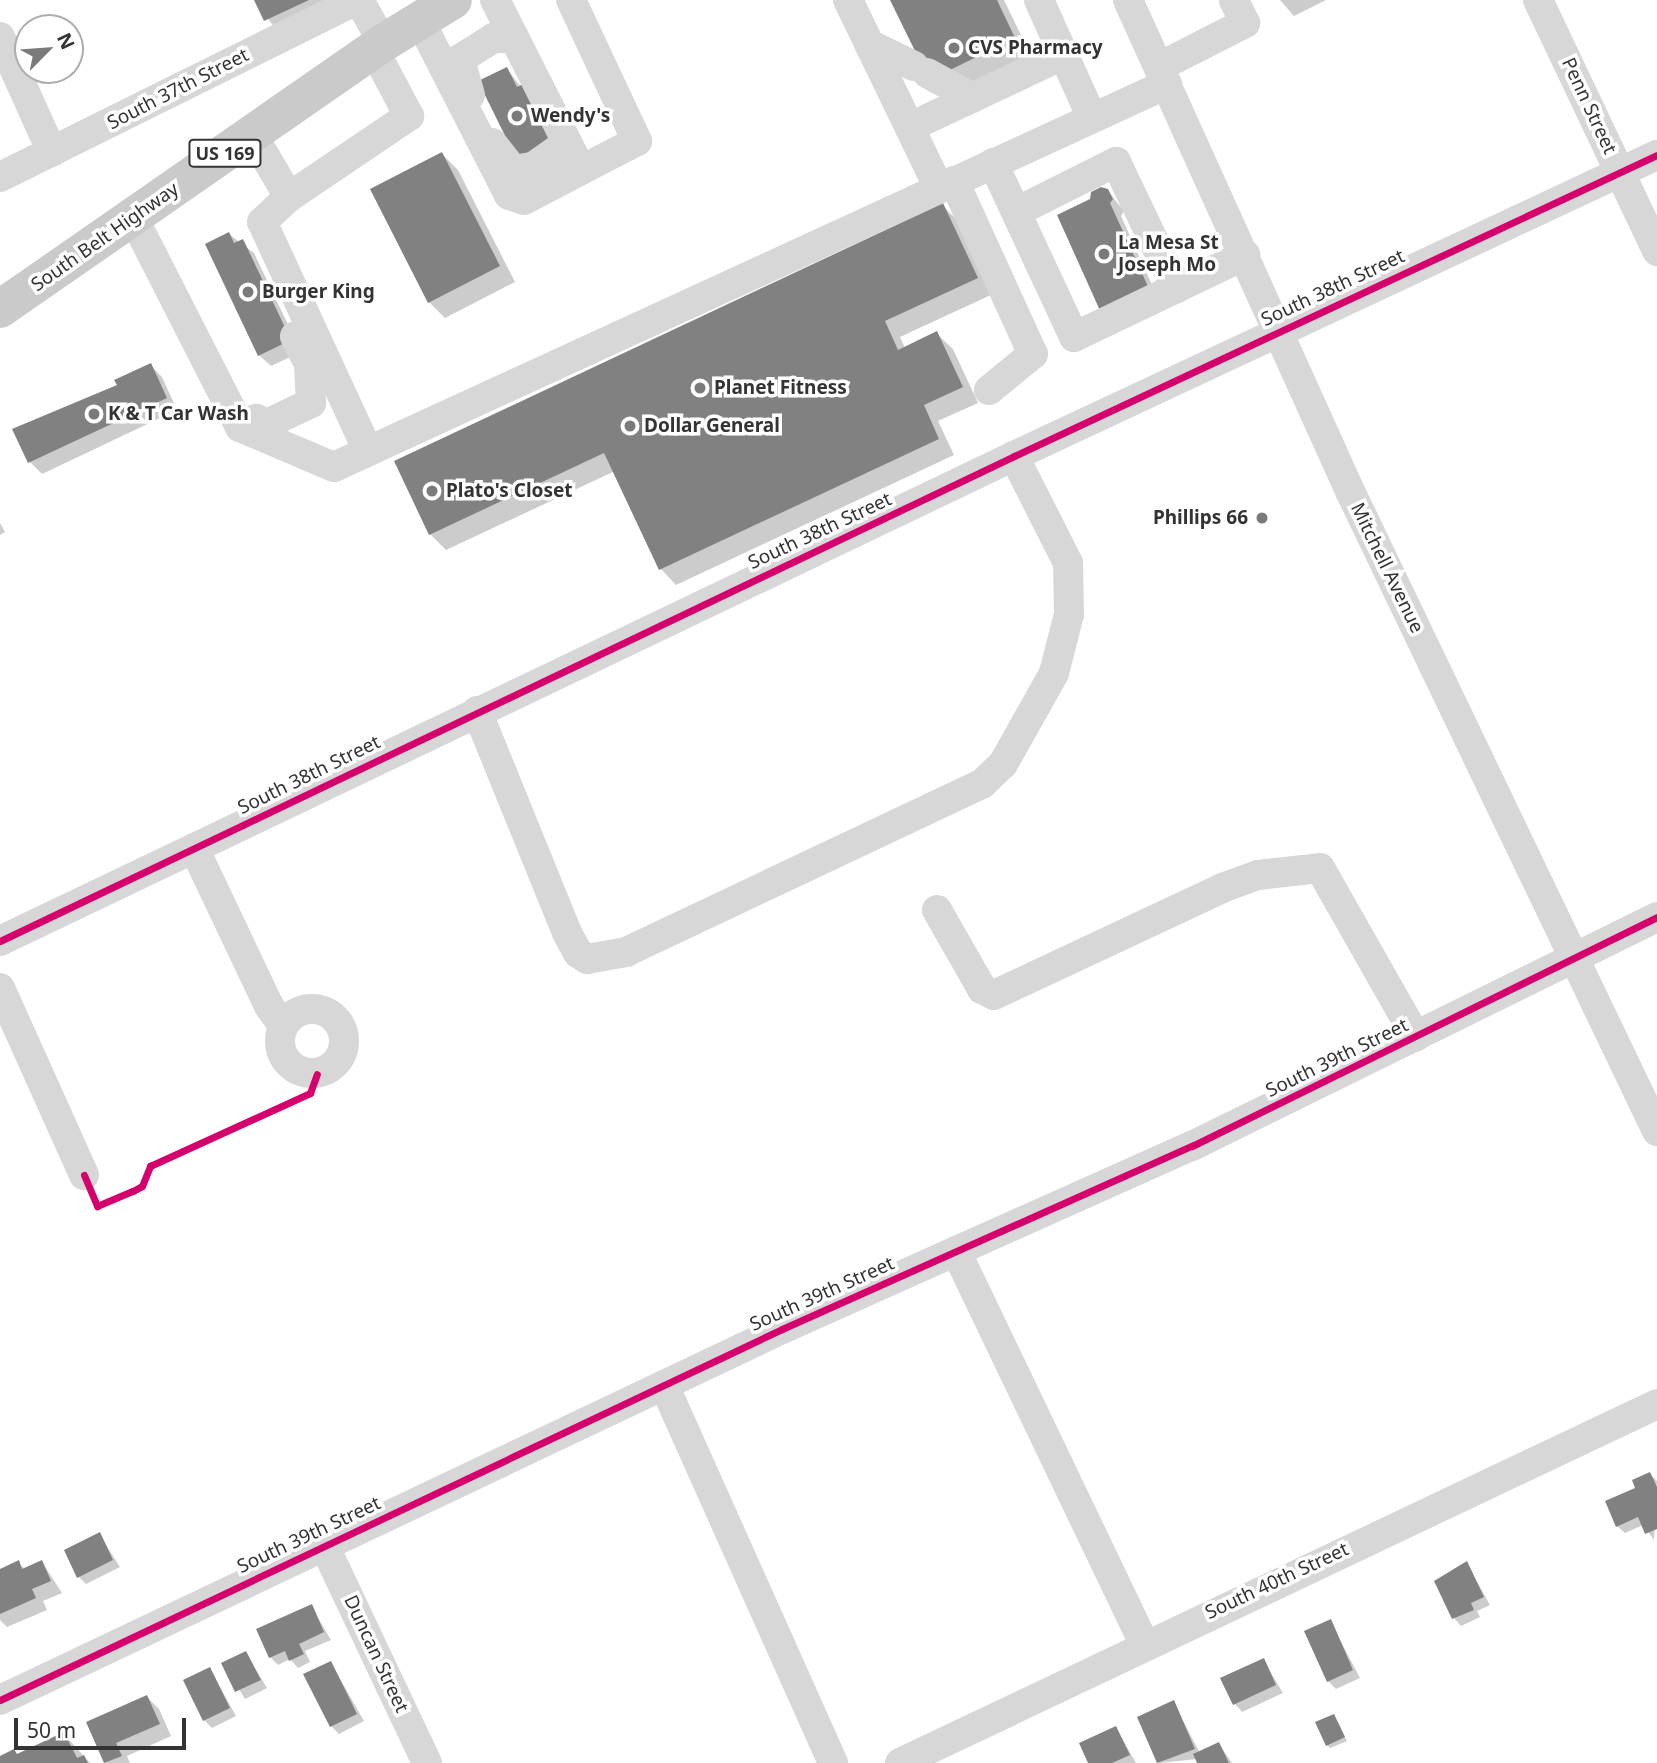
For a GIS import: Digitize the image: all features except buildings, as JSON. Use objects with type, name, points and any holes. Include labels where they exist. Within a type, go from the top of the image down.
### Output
[{"type":"main road","name":"South Belt Highway","points":[[0,309],[378,47],[453,0]]},
{"type":"street","points":[[358,0],[410,116],[289,197],[262,222],[368,451]]},
{"type":"street","name":"South 37th Street","points":[[0,177],[358,0]]},
{"type":"street","points":[[495,0],[581,170]]},
{"type":"street","points":[[848,0],[910,127],[946,185],[1033,354],[989,390]]},
{"type":"street","points":[[1039,0],[1092,118]]},
{"type":"street","name":"Mitchell Avenue","points":[[1128,0],[1350,491],[1657,1131]]},
{"type":"street","points":[[133,217],[248,423],[334,467],[1092,118],[1245,23],[1234,0]]},
{"type":"street","name":"Penn Street","points":[[1538,0],[1657,251]]},
{"type":"street","points":[[420,20],[509,195],[524,200],[637,141],[575,1]]},
{"type":"street","points":[[0,37],[52,152]]},
{"type":"street","points":[[514,38],[493,38],[460,59],[463,81],[497,153],[513,170],[533,167],[567,143]]},
{"type":"street","points":[[869,44],[973,97]]},
{"type":"street","points":[[910,127],[1063,55]]},
{"type":"street","points":[[252,134],[289,197]]},
{"type":"street","name":"South 38th Street","points":[[1,936],[194,848],[1279,330],[1657,155]]},
{"type":"street","points":[[1016,212],[1116,162],[1175,288]]},
{"type":"street","points":[[993,163],[1074,337],[1245,255]]},
{"type":"street","points":[[248,423],[267,424],[310,403],[309,363],[263,271],[271,243]]},
{"type":"street","points":[[477,711],[567,933],[578,953],[587,959],[626,952],[982,784],[1003,764],[1054,673],[1069,614],[1068,563],[1014,456]]},
{"type":"street","points":[[194,848],[269,1006],[283,1026]]},
{"type":"street","points":[[937,909],[982,989],[994,995],[1223,888],[1258,876],[1320,869],[1416,1037]]},
{"type":"street","name":"South 39th Street","points":[[0,1700],[663,1385],[1192,1146],[1657,917]]},
{"type":"street","points":[[0,988],[83,1175]]},
{"type":"street","points":[[956,1251],[1144,1644]]},
{"type":"street","points":[[663,1385],[833,1763]]},
{"type":"street","name":"South 40th Street","points":[[900,1763],[1144,1644],[1657,1404]]},
{"type":"street","name":"Duncan Street","points":[[324,1545],[427,1763]]},
{"type":"cycle path","points":[[0,941],[1014,456],[1657,155]]},
{"type":"cycle path","points":[[0,1700],[782,1329],[1192,1146],[1657,917]]},
{"type":"cycle path","points":[[84,1175],[97,1206],[133,1191],[142,1186],[150,1166],[310,1093],[317,1074]]},
{"type":"place","name":"CVS Pharmacy","points":[[954,48]]},
{"type":"place","name":"Wendy's","points":[[517,116]]},
{"type":"place","name":"La Mesa St Joseph Mo","points":[[1104,254]]},
{"type":"place","name":"Burger King","points":[[248,292]]},
{"type":"place","name":"Planet Fitness","points":[[700,388]]},
{"type":"place","name":"K & T Car Wash","points":[[94,414]]},
{"type":"place","name":"Dollar General","points":[[630,426]]},
{"type":"place","name":"Plato's Closet","points":[[432,491]]},
{"type":"place","name":"Phillips 66","points":[[1262,518]]}]
